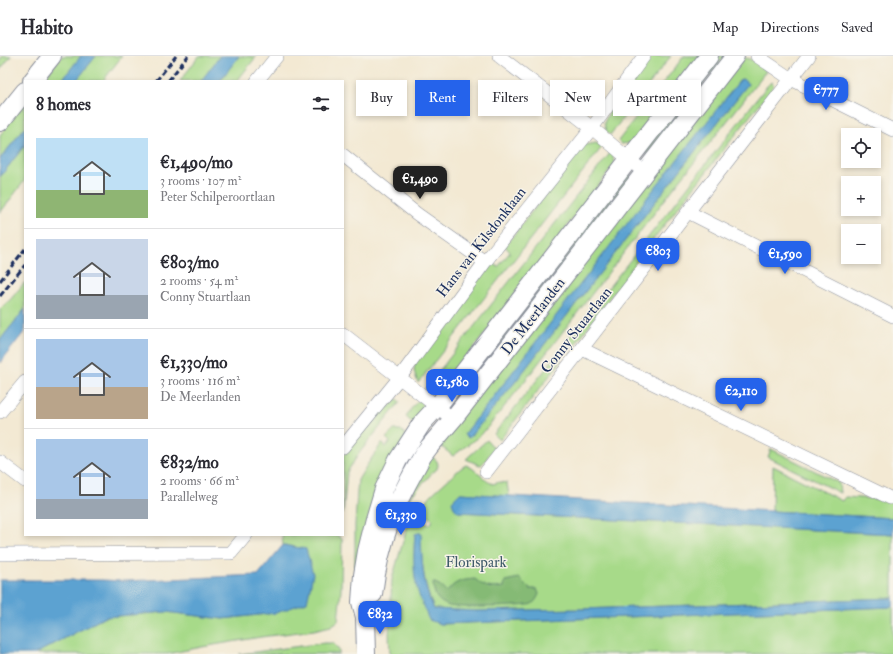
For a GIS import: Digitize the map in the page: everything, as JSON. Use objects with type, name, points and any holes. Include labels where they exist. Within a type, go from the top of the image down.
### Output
[{"type":"main road","points":[[33,80],[52,56]]},
{"type":"main road","name":"De Meerlanden","points":[[365,617],[361,602],[367,551],[384,489],[398,460],[422,423],[437,407],[709,56]]},
{"type":"main road","name":"De Meerlanden","points":[[365,617],[372,601],[375,574],[381,548],[393,515],[423,455],[453,419],[735,56]]},
{"type":"main road","points":[[0,122],[24,91]]},
{"type":"main road","points":[[365,617],[366,654]]},
{"type":"street","points":[[258,80],[277,56]]},
{"type":"street","points":[[499,56],[592,128],[644,172]]},
{"type":"street","name":"Hans van Kilsdonklaan","points":[[344,446],[400,377],[485,262],[592,128],[644,56]]},
{"type":"street","points":[[757,56],[791,79],[893,130]]},
{"type":"street","name":"Conny Stuartlaan","points":[[486,472],[809,56]]},
{"type":"street","points":[[344,156],[417,214],[485,262]]},
{"type":"street","points":[[688,212],[893,316]]},
{"type":"street","points":[[344,335],[453,419]]},
{"type":"street","points":[[582,349],[890,498]]},
{"type":"street","points":[[0,412],[24,383]]},
{"type":"street","points":[[0,462],[24,480]]},
{"type":"street","points":[[0,554],[231,553],[245,536]]},
{"type":"green space","points":[[3,56],[11,56],[0,70],[0,60]]},
{"type":"green space","points":[[62,56],[81,56],[62,80],[43,80]]},
{"type":"green space","points":[[96,56],[122,56],[104,80],[77,80]]},
{"type":"green space","points":[[199,56],[220,56],[202,80],[181,80]]},
{"type":"green space","points":[[239,56],[256,57],[238,80],[221,80]]},
{"type":"green space","points":[[651,56],[671,56],[652,80],[633,80]]},
{"type":"green space","points":[[684,56],[702,56],[682,80],[665,80]]},
{"type":"green space","points":[[714,56],[725,56],[701,86],[701,80],[696,80]]},
{"type":"green space","points":[[746,58],[756,61],[766,71],[487,428],[478,437],[453,456],[437,443],[691,116],[701,116],[701,104],[735,60]],"holes":[[[741,79],[746,80],[748,84],[516,381],[469,438],[464,435]]]},
{"type":"green space","points":[[771,82],[773,87],[651,242],[574,346],[566,351],[564,347],[565,343]]},
{"type":"green space","points":[[24,104],[24,128],[0,159],[0,135]]},
{"type":"green space","points":[[613,105],[613,116],[625,116],[610,135],[606,131],[604,123]]},
{"type":"green space","points":[[637,116],[653,116],[631,143],[621,144],[618,141]]},
{"type":"green space","points":[[670,116],[677,116],[648,153],[646,154],[643,152]]},
{"type":"green space","points":[[596,143],[602,147],[418,383],[414,371],[415,362],[492,262],[498,267],[510,252],[505,246],[584,145]]},
{"type":"green space","points":[[24,146],[24,181],[0,213],[0,177]]},
{"type":"green space","points":[[611,152],[614,165],[444,387],[434,390],[425,389]]},
{"type":"green space","points":[[626,172],[631,175],[630,179],[456,401],[453,400]]},
{"type":"green space","points":[[24,283],[24,310],[0,340],[0,309]]},
{"type":"green space","points":[[556,356],[561,359],[558,365],[500,440],[494,434]]},
{"type":"green space","points":[[397,399],[400,402],[360,452],[347,472],[344,504],[344,455],[384,403],[389,407]]},
{"type":"green space","points":[[419,400],[422,403],[424,411],[415,425],[406,417]]},
{"type":"green space","points":[[394,430],[401,430],[406,435],[355,580],[355,525],[358,480],[382,443],[386,447],[390,442],[386,438]]},
{"type":"green space","points":[[487,440],[494,448],[481,465],[466,459]]},
{"type":"green space","points":[[771,449],[839,483],[840,493],[768,457]]},
{"type":"green space","points":[[430,455],[437,461],[437,469],[408,500]]},
{"type":"green space","name":"Florispark","points":[[466,465],[493,484],[499,482],[507,483],[509,496],[460,493],[458,512],[893,534],[893,598],[582,609],[476,611],[434,609],[425,582],[420,533],[415,534],[415,578],[440,624],[893,607],[893,654],[390,654],[389,634],[392,579],[407,528],[414,516],[429,525],[433,520],[422,512],[420,508],[432,494]]},
{"type":"green space","points":[[773,466],[842,501],[845,497],[893,500],[893,518],[772,511]]},
{"type":"green space","points":[[282,536],[338,536],[342,539],[341,590],[338,621],[331,626],[167,654],[35,654],[105,617],[166,612],[223,619],[276,613],[306,549],[283,545]]},
{"type":"green space","points":[[519,578],[530,589],[537,589],[539,594],[532,604],[490,607],[449,606],[438,600],[436,597],[433,582],[441,586],[447,592],[456,583],[466,580],[475,579],[485,586],[495,588],[504,587],[505,581]]},
{"type":"green space","points":[[333,643],[339,650],[339,654],[239,654]]},
{"type":"water","points":[[81,56],[96,56],[77,80],[62,80]]},
{"type":"water","points":[[220,56],[239,56],[221,80],[202,80]]},
{"type":"water","points":[[741,79],[746,80],[748,84],[516,381],[469,438],[464,435],[653,190]]},
{"type":"water","points":[[24,128],[24,146],[0,177],[0,159]]},
{"type":"water","points":[[24,310],[24,332],[0,363],[0,340]]},
{"type":"water","points":[[460,493],[893,518],[893,534],[458,512],[454,508],[452,501]]},
{"type":"water","points":[[421,533],[422,562],[425,582],[434,609],[476,611],[582,609],[893,598],[893,607],[440,624],[429,620],[417,589],[414,573],[414,556],[415,534]]},
{"type":"water","points":[[283,545],[306,549],[313,574],[307,602],[276,613],[223,619],[166,612],[105,617],[35,654],[0,654],[0,580],[124,581],[258,575]]},
{"type":"railway","points":[[157,80],[176,56]]},
{"type":"railway","points":[[169,80],[188,56]]},
{"type":"railway","points":[[0,281],[24,250]]},
{"type":"railway","points":[[0,296],[24,266]]}]
